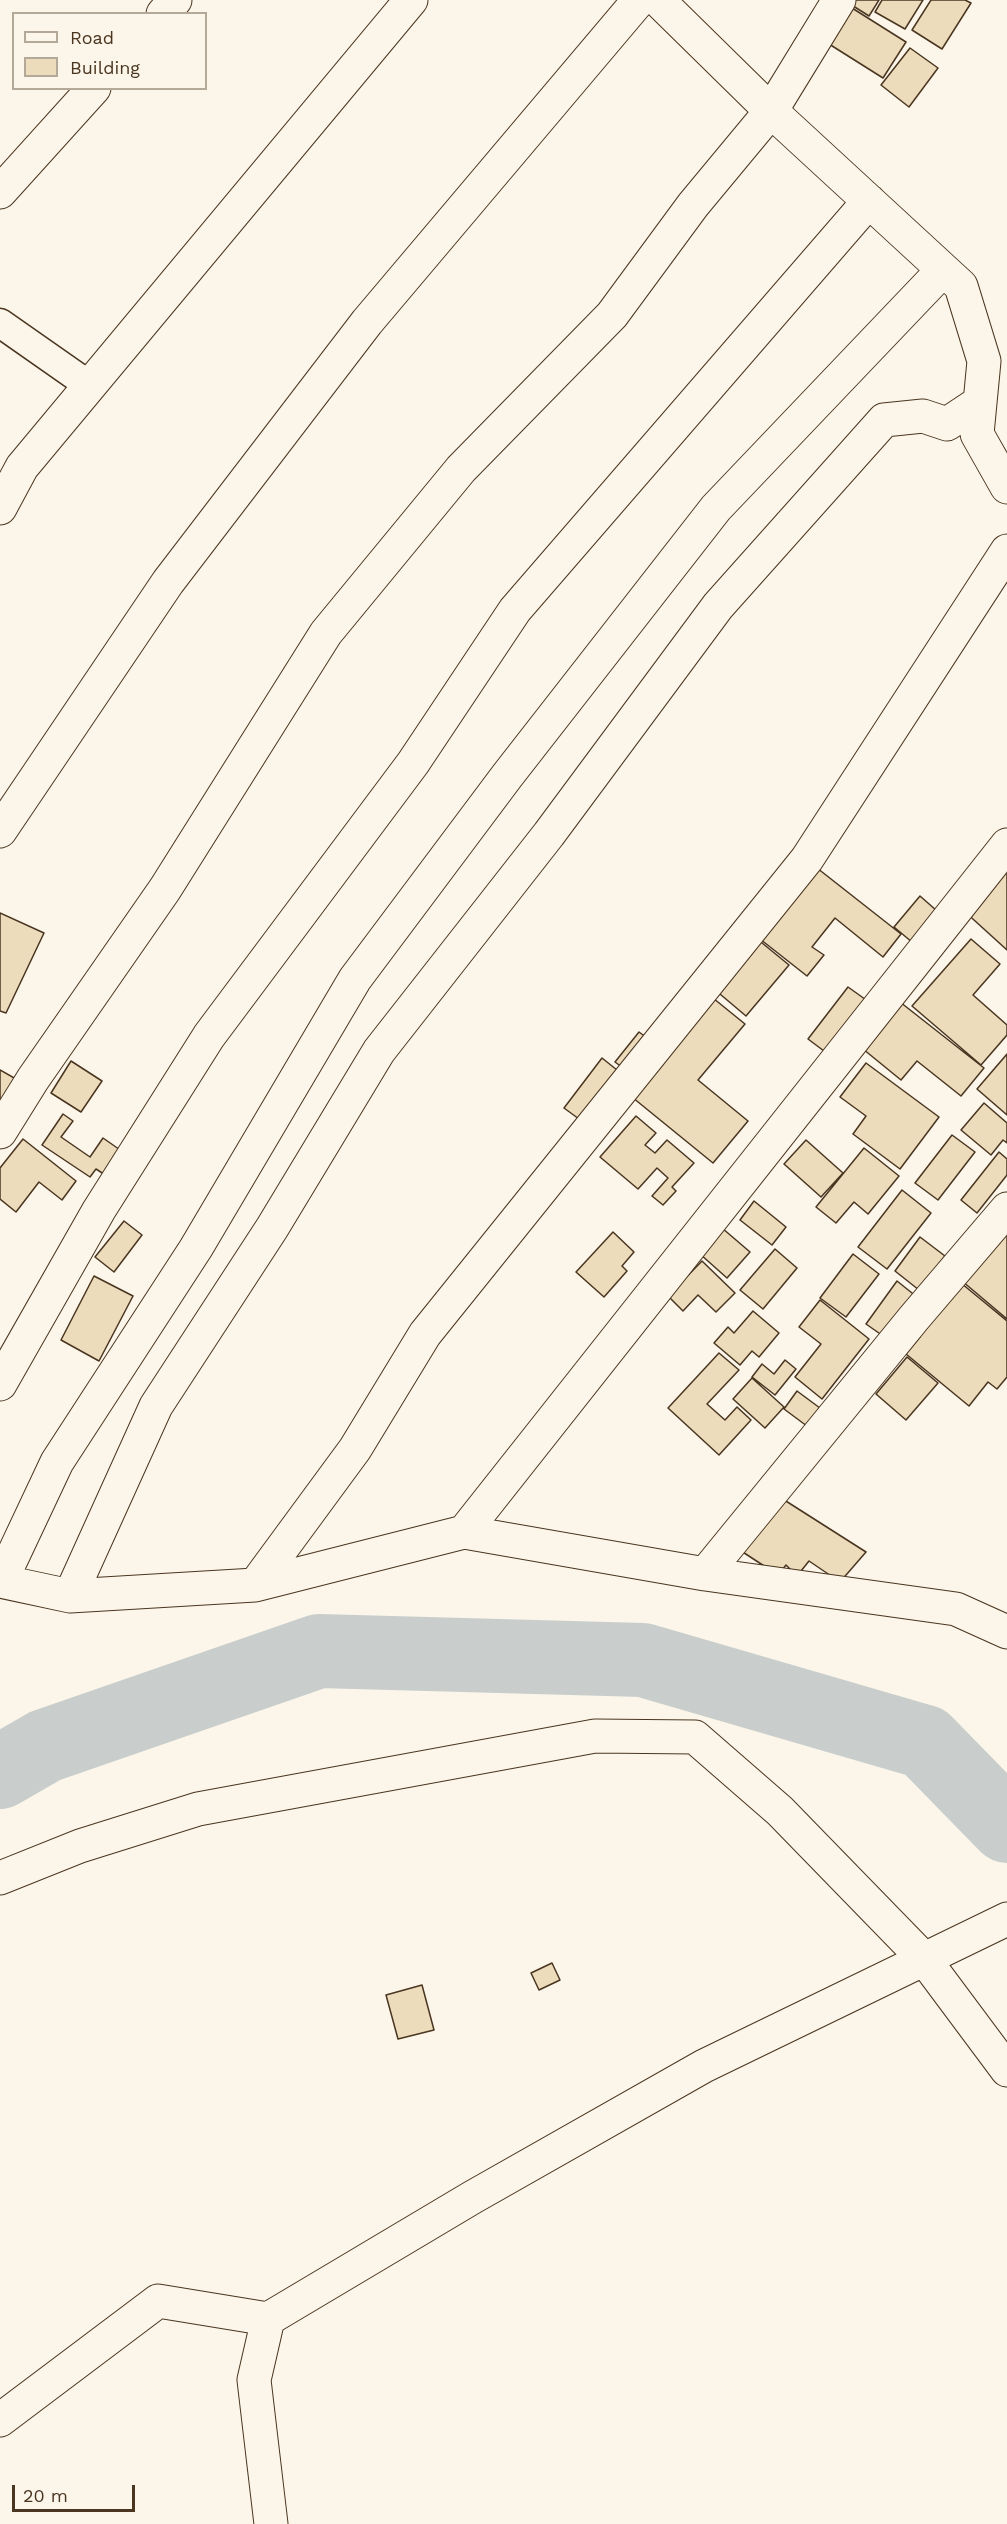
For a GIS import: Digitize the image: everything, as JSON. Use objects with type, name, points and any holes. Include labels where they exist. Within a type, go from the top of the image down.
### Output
[{"type":"street","points":[[165,12],[175,0]]},
{"type":"street","points":[[0,508],[22,466],[411,0]]},
{"type":"street","points":[[0,831],[168,582],[360,331],[639,0]]},
{"type":"street","points":[[658,0],[771,111],[961,286],[984,361],[977,434],[1007,487]]},
{"type":"street","points":[[0,1132],[33,1079],[165,889],[326,633],[461,469],[612,315],[693,205],[771,111],[839,0]]},
{"type":"street","points":[[0,192],[92,90]]},
{"type":"street","points":[[0,1384],[99,1210],[209,1036],[413,763],[515,610],[869,201]]},
{"type":"street","points":[[944,270],[716,508],[507,776],[355,979],[196,1248],[57,1462],[0,1581],[70,1596],[255,1585],[464,1532],[705,1574],[956,1609],[1007,1632]]},
{"type":"street","points":[[0,322],[90,386]]},
{"type":"street","points":[[70,1596],[156,1406],[272,1228],[379,1052],[549,834],[718,606],[884,420],[923,416],[947,424],[980,402]]},
{"type":"street","points":[[255,1585],[355,1449],[425,1334],[807,859],[1007,551]]},
{"type":"street","points":[[464,1532],[1007,845]]},
{"type":"street","points":[[705,1574],[914,1318],[1007,1209]]},
{"type":"street","points":[[0,1878],[80,1845],[198,1809],[595,1736],[694,1737],[780,1811],[927,1958],[1007,2070]]},
{"type":"street","points":[[0,2420],[158,2301],[268,2319],[473,2197],[704,2066],[1007,1919]]},
{"type":"street","points":[[268,2319],[254,2380],[271,2524]]},
{"type":"building","points":[[853,0],[879,0],[869,16],[850,4]]},
{"type":"building","points":[[882,0],[923,0],[905,29],[875,12]]},
{"type":"building","points":[[931,0],[965,0],[971,3],[942,49],[912,30]]},
{"type":"building","points":[[852,8],[906,42],[883,78],[829,44]]},
{"type":"building","points":[[910,48],[938,68],[909,107],[881,85]]},
{"type":"building","points":[[1007,862],[1007,950],[963,910]]},
{"type":"building","points":[[817,868],[901,934],[883,957],[835,918],[812,947],[824,955],[807,976],[760,939]]},
{"type":"building","points":[[920,896],[945,918],[919,948],[894,927]]},
{"type":"building","points":[[0,913],[44,933],[6,1013],[0,1011]]},
{"type":"building","points":[[756,938],[789,965],[746,1016],[714,989]]},
{"type":"building","points":[[971,939],[1000,964],[973,995],[1007,1025],[1007,1035],[981,1065],[912,1006]]},
{"type":"building","points":[[848,987],[869,1002],[828,1054],[808,1039]]},
{"type":"building","points":[[708,994],[745,1024],[698,1080],[748,1121],[713,1163],[627,1093]]},
{"type":"building","points":[[900,1002],[984,1068],[961,1096],[917,1061],[901,1080],[863,1049]]},
{"type":"building","points":[[639,1032],[654,1043],[630,1073],[615,1062]]},
{"type":"building","points":[[1007,1054],[1007,1115],[977,1089]]},
{"type":"building","points":[[602,1058],[617,1070],[579,1119],[564,1108]]},
{"type":"building","points":[[71,1061],[102,1081],[81,1112],[51,1093]]},
{"type":"building","points":[[866,1063],[939,1117],[900,1169],[853,1134],[866,1116],[840,1097]]},
{"type":"building","points":[[0,1070],[23,1083],[0,1121]]},
{"type":"building","points":[[984,1103],[1007,1123],[1007,1143],[1003,1140],[991,1155],[961,1130]]},
{"type":"building","points":[[63,1114],[73,1121],[61,1137],[90,1157],[103,1138],[126,1154],[110,1178],[96,1169],[90,1177],[42,1145]]},
{"type":"building","points":[[636,1116],[656,1133],[645,1145],[655,1153],[667,1140],[694,1163],[672,1187],[676,1191],[663,1205],[652,1196],[668,1178],[657,1168],[638,1189],[600,1157]]},
{"type":"building","points":[[952,1135],[975,1152],[938,1200],[915,1183]]},
{"type":"building","points":[[23,1139],[76,1181],[62,1200],[39,1182],[16,1212],[0,1199],[0,1168]]},
{"type":"building","points":[[806,1140],[843,1173],[821,1197],[784,1164]]},
{"type":"building","points":[[864,1148],[899,1176],[868,1214],[854,1202],[836,1223],[816,1207]]},
{"type":"building","points":[[999,1152],[1007,1159],[1007,1175],[977,1213],[961,1200]]},
{"type":"building","points":[[902,1190],[931,1213],[887,1269],[858,1247]]},
{"type":"building","points":[[754,1201],[786,1227],[772,1245],[740,1220]]},
{"type":"building","points":[[124,1221],[142,1235],[114,1272],[95,1257]]},
{"type":"building","points":[[722,1228],[750,1252],[727,1278],[700,1254]]},
{"type":"building","points":[[1007,1228],[1007,1319],[962,1281]]},
{"type":"building","points":[[613,1232],[634,1252],[622,1266],[627,1271],[604,1297],[576,1272]]},
{"type":"building","points":[[920,1237],[945,1256],[919,1290],[895,1271]]},
{"type":"building","points":[[775,1249],[797,1268],[763,1309],[740,1290]]},
{"type":"building","points":[[853,1254],[879,1274],[846,1317],[820,1298]]},
{"type":"building","points":[[702,1261],[735,1293],[716,1312],[698,1295],[683,1311],[668,1296]]},
{"type":"building","points":[[94,1276],[133,1296],[99,1361],[61,1340]]},
{"type":"building","points":[[897,1281],[917,1297],[886,1338],[866,1324]]},
{"type":"building","points":[[961,1283],[1007,1321],[1007,1377],[997,1389],[988,1382],[969,1406],[906,1354],[920,1337],[911,1330]]},
{"type":"building","points":[[820,1300],[869,1339],[822,1399],[795,1377],[821,1344],[799,1327]]},
{"type":"building","points":[[753,1311],[779,1333],[759,1357],[752,1351],[740,1365],[714,1343],[728,1327],[734,1333]]},
{"type":"building","points":[[719,1353],[739,1370],[707,1404],[725,1420],[737,1407],[751,1420],[719,1455],[668,1408]]},
{"type":"building","points":[[907,1357],[938,1383],[906,1420],[876,1394]]},
{"type":"building","points":[[785,1360],[796,1369],[775,1395],[752,1377],[762,1364],[774,1374]]},
{"type":"building","points":[[752,1378],[784,1407],[765,1428],[733,1399]]},
{"type":"building","points":[[797,1391],[828,1414],[815,1432],[784,1409]]},
{"type":"building","points":[[778,1496],[866,1552],[840,1582],[809,1561],[797,1576],[786,1565],[778,1575],[735,1547]]},
{"type":"building","points":[[552,1963],[560,1980],[539,1990],[531,1973]]},
{"type":"building","points":[[422,1985],[434,2030],[398,2039],[386,1995]]},
{"type":"waterway","points":[[0,1772],[45,1746],[319,1651],[643,1660],[925,1742],[1007,1826]]}]
